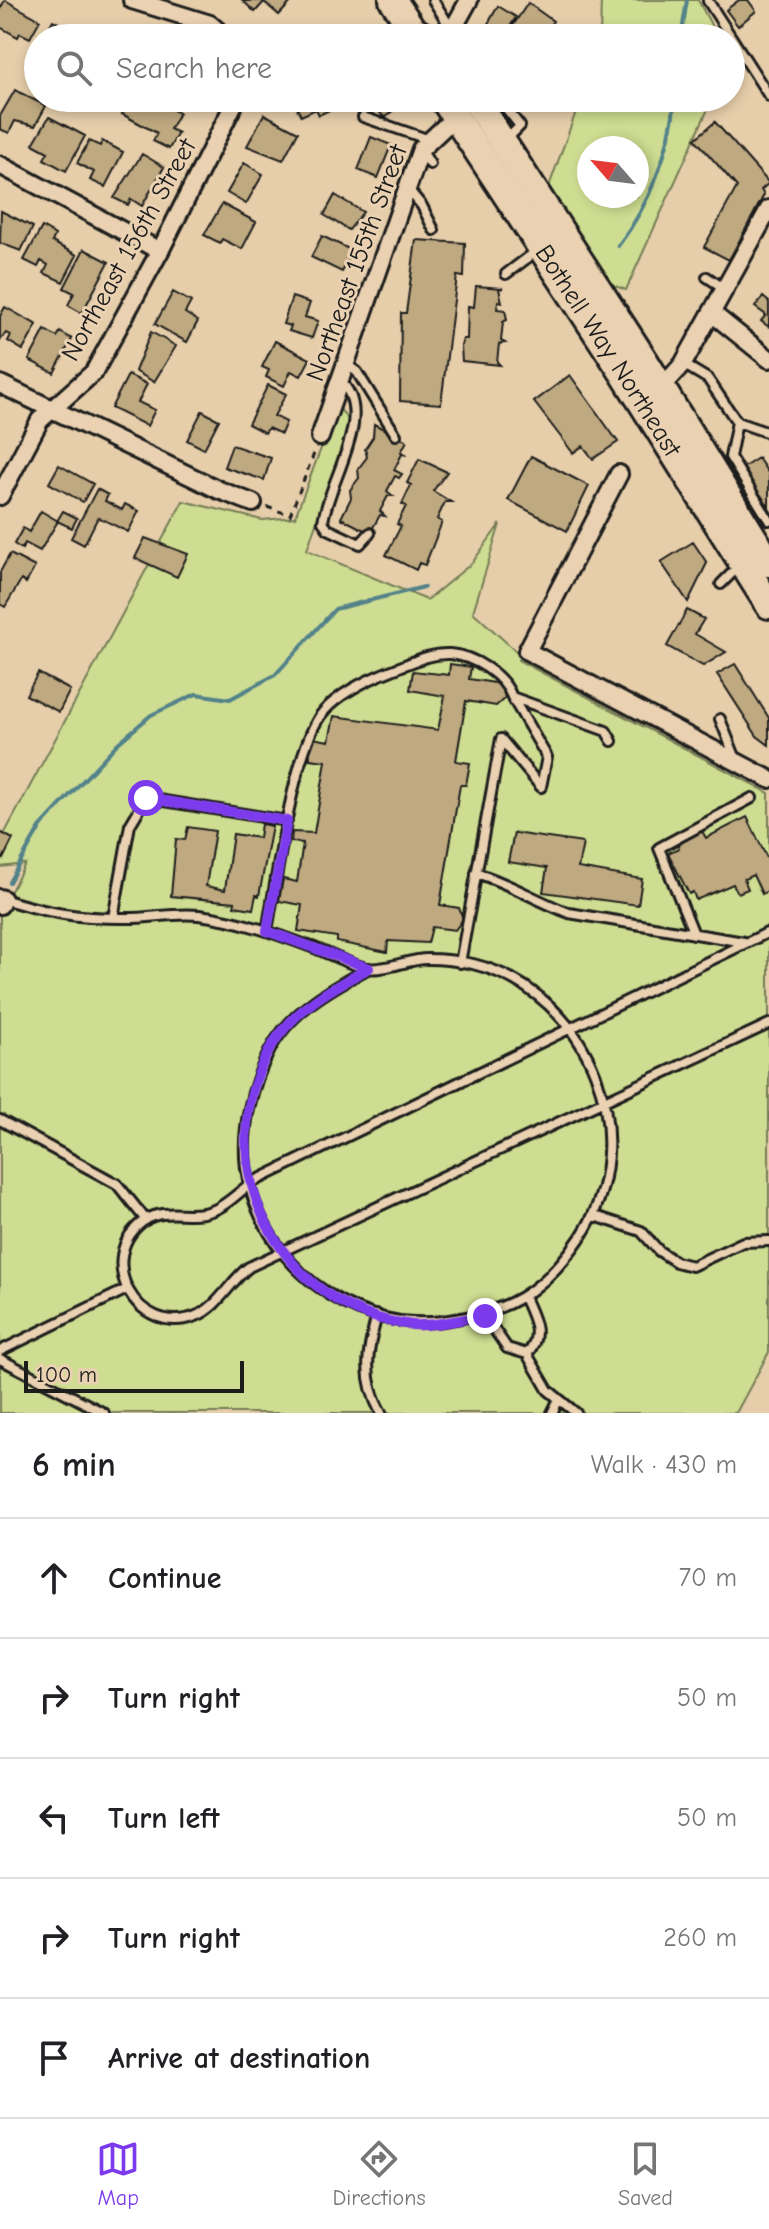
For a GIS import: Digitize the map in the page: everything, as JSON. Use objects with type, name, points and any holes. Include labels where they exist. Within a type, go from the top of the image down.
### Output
[{"type":"main road","points":[[379,0],[395,24]]},
{"type":"main road","points":[[393,0],[409,24]]},
{"type":"main road","points":[[410,0],[434,24]]},
{"type":"main road","name":"Bothell Way Northeast","points":[[440,112],[653,396],[769,563]]},
{"type":"main road","name":"Bothell Way Northeast","points":[[483,112],[653,396],[742,563],[769,605]]},
{"type":"street","points":[[132,0],[210,24]]},
{"type":"street","points":[[453,24],[469,0]]},
{"type":"street","name":"Northeast 156th Street","points":[[0,496],[40,420],[94,372],[160,251],[230,112]]},
{"type":"street","name":"Northeast 155th Street","points":[[320,437],[433,112]]},
{"type":"street","points":[[0,165],[160,251]]},
{"type":"street","points":[[653,396],[683,364],[769,209]]},
{"type":"street","points":[[713,314],[769,359]]},
{"type":"street","points":[[0,384],[219,490],[253,503]]},
{"type":"street","points":[[619,474],[527,651],[769,779]]},
{"type":"lane","points":[[433,0],[441,24]]},
{"type":"lane","points":[[708,1],[723,24]]},
{"type":"lane","points":[[745,59],[769,96]]},
{"type":"lane","points":[[503,143],[520,126],[509,112]]},
{"type":"lane","points":[[363,117],[424,144],[430,164]]},
{"type":"lane","points":[[407,188],[422,206],[434,230]]},
{"type":"lane","points":[[506,274],[542,247]]},
{"type":"lane","points":[[707,277],[726,290]]},
{"type":"lane","points":[[346,364],[357,372],[396,435]]},
{"type":"lane","points":[[683,364],[708,379],[737,422],[769,433]]},
{"type":"lane","points":[[340,381],[351,390],[356,416],[323,522],[328,529],[360,544],[370,533]]},
{"type":"lane","points":[[737,422],[730,457],[769,520]]},
{"type":"lane","points":[[721,584],[742,563]]},
{"type":"lane","points":[[267,931],[287,821],[309,738],[324,711],[369,679],[435,654],[467,655],[507,684],[547,757],[541,787],[501,739],[460,963]]},
{"type":"lane","points":[[512,697],[606,731],[612,741]]},
{"type":"lane","points":[[720,719],[738,764]]},
{"type":"lane","points":[[113,918],[130,825],[146,798],[287,821]]},
{"type":"lane","points":[[694,934],[659,848],[752,798]]},
{"type":"lane","points":[[476,873],[507,883],[542,903],[569,913],[746,943]]},
{"type":"lane","points":[[1,901],[63,917],[197,914],[267,931],[369,968]]},
{"type":"lane","points":[[769,932],[251,1183],[211,1211],[171,1212],[146,1220],[126,1243],[121,1266],[125,1290],[148,1312],[169,1318],[195,1316],[218,1301],[233,1279],[249,1267],[769,1024]]},
{"type":"lane","points":[[426,959],[474,964],[523,985],[571,1028],[593,1063],[606,1102],[609,1161],[595,1216],[559,1269],[524,1297],[485,1316],[414,1325],[352,1309],[301,1275],[267,1230],[246,1169],[248,1107],[271,1047],[318,995],[369,968],[426,959]]},
{"type":"lane","points":[[0,1120],[117,1184],[146,1220]]},
{"type":"lane","points":[[595,1216],[641,1231],[659,1251],[676,1262],[692,1266],[743,1242],[769,1241]]},
{"type":"lane","points":[[0,1351],[125,1290]]},
{"type":"lane","points":[[524,1297],[538,1331],[535,1345],[527,1354]]},
{"type":"lane","points":[[377,1315],[367,1353],[367,1380],[381,1413]]},
{"type":"lane","points":[[485,1316],[507,1348],[527,1354],[548,1390],[576,1413]]},
{"type":"lane","points":[[0,1359],[104,1413]]},
{"type":"lane","points":[[552,1413],[558,1401]]},
{"type":"path","points":[[253,503],[290,515],[320,437]]},
{"type":"green space","points":[[601,0],[698,0],[711,24],[600,24]]},
{"type":"green space","points":[[576,112],[707,112],[626,290],[604,282],[547,192]]},
{"type":"green space","points":[[337,406],[350,421],[307,550],[427,600],[472,563],[500,524],[473,612],[520,655],[518,660],[769,793],[769,1352],[736,1413],[0,1413],[0,912],[25,864],[0,867],[0,842],[183,501],[262,520],[295,517]]},
{"type":"building","points":[[5,0],[40,20],[38,24],[24,24],[24,35],[20,33],[18,37],[0,27],[0,9]]},
{"type":"building","points":[[293,0],[279,15],[264,2],[255,12],[243,1]]},
{"type":"building","points":[[739,0],[748,0],[756,11],[736,24],[726,10]]},
{"type":"building","points":[[528,3],[553,21],[551,24],[514,24]]},
{"type":"building","points":[[498,6],[516,17],[512,24],[488,24]]},
{"type":"building","points":[[15,90],[24,95],[24,112],[43,112],[35,126],[15,121],[9,133],[0,129],[0,116]]},
{"type":"building","points":[[177,112],[170,129],[178,133],[169,149],[153,141],[157,133],[122,114]]},
{"type":"building","points":[[264,114],[298,132],[283,160],[247,146]]},
{"type":"building","points":[[49,117],[85,136],[66,171],[44,159],[48,152],[33,144]]},
{"type":"building","points":[[715,122],[769,183],[761,190],[764,195],[729,260],[704,247],[737,187],[695,139]]},
{"type":"building","points":[[371,137],[391,145],[378,178],[358,170]]},
{"type":"building","points":[[89,141],[100,146],[102,141],[123,152],[105,187],[90,180],[94,172],[77,163]]},
{"type":"building","points":[[142,154],[164,167],[142,206],[131,199],[128,205],[114,198]]},
{"type":"building","points":[[244,163],[263,174],[246,204],[227,193]]},
{"type":"building","points":[[335,195],[363,212],[349,230],[324,215]]},
{"type":"building","points":[[222,204],[256,222],[242,249],[222,239],[220,243],[204,235]]},
{"type":"building","points":[[1,211],[33,227],[21,251],[0,243]]},
{"type":"building","points":[[42,227],[55,235],[52,242],[77,255],[63,282],[44,273],[48,265],[41,261],[38,267],[24,260]]},
{"type":"building","points":[[322,236],[353,251],[342,272],[311,257]]},
{"type":"building","points":[[416,240],[465,243],[464,277],[457,276],[441,404],[400,401],[401,313],[406,313]]},
{"type":"building","points":[[84,249],[109,262],[82,313],[68,305],[74,293],[64,288]]},
{"type":"building","points":[[476,286],[503,288],[499,289],[502,302],[498,301],[497,309],[505,310],[507,320],[503,322],[501,341],[505,343],[499,344],[497,362],[500,365],[462,361],[461,346],[463,339],[467,339],[468,306],[474,307]]},
{"type":"building","points":[[173,292],[191,302],[185,313],[198,321],[187,342],[155,324]]},
{"type":"building","points":[[292,297],[310,303],[305,317],[318,321],[312,338],[289,331],[291,326],[283,324]]},
{"type":"building","points":[[763,297],[769,302],[769,327],[761,321],[766,315],[755,307]]},
{"type":"building","points":[[5,307],[37,325],[23,350],[8,341],[11,335],[6,333],[0,341],[0,316]]},
{"type":"building","points":[[45,330],[57,337],[60,332],[72,339],[54,373],[29,360]]},
{"type":"building","points":[[151,332],[176,346],[154,382],[135,371]]},
{"type":"building","points":[[275,341],[310,359],[301,376],[291,371],[284,386],[266,377],[269,370],[262,367]]},
{"type":"building","points":[[128,375],[147,384],[138,402],[155,410],[147,426],[111,408]]},
{"type":"building","points":[[570,375],[618,442],[593,459],[583,446],[573,453],[534,402]]},
{"type":"building","points":[[268,385],[286,394],[274,416],[286,422],[281,434],[268,428],[265,433],[248,424]]},
{"type":"building","points":[[202,411],[219,420],[204,449],[187,440]]},
{"type":"building","points":[[374,424],[407,441],[401,452],[407,455],[402,454],[394,470],[402,474],[399,478],[395,476],[387,491],[393,496],[388,496],[380,511],[385,516],[380,515],[371,531],[376,536],[341,518],[351,498],[350,490],[359,478],[358,469],[367,457],[365,449],[373,437]]},
{"type":"building","points":[[232,445],[271,458],[264,480],[224,467]]},
{"type":"building","points":[[531,456],[589,486],[567,531],[508,500]]},
{"type":"building","points":[[758,458],[769,474],[769,506],[741,469]]},
{"type":"building","points":[[419,459],[447,472],[433,491],[451,502],[445,502],[437,519],[442,522],[425,565],[419,563],[416,570],[386,555],[401,526],[397,524],[411,485],[407,483]]},
{"type":"building","points":[[59,465],[93,484],[83,502],[49,483]]},
{"type":"building","points":[[97,489],[108,495],[105,501],[122,510],[125,504],[139,511],[128,532],[98,517],[84,545],[71,538]]},
{"type":"building","points":[[41,511],[58,521],[40,551],[25,543],[22,549],[14,544],[23,528],[29,532]]},
{"type":"building","points":[[63,511],[77,518],[72,528],[57,521]]},
{"type":"building","points":[[145,538],[188,554],[177,577],[135,558]]},
{"type":"building","points":[[693,542],[707,563],[688,602],[661,562]]},
{"type":"building","points":[[10,554],[35,567],[26,583],[21,580],[5,607],[0,604],[0,572]]},
{"type":"building","points":[[687,610],[704,619],[695,634],[726,652],[703,666],[667,646]]},
{"type":"building","points":[[450,664],[471,667],[469,679],[501,684],[505,698],[496,706],[466,701],[456,761],[470,763],[466,785],[460,785],[440,905],[459,908],[463,919],[455,930],[432,927],[428,943],[388,941],[387,952],[337,942],[337,937],[298,931],[302,905],[279,901],[283,879],[297,882],[303,843],[291,842],[292,832],[314,833],[326,761],[310,759],[309,743],[313,738],[329,741],[334,716],[438,730],[445,696],[410,690],[413,671],[449,675]]},
{"type":"building","points":[[735,664],[769,718],[769,745],[757,736],[717,674]]},
{"type":"building","points":[[38,673],[70,690],[59,712],[26,695]]},
{"type":"building","points":[[747,817],[769,862],[769,890],[762,894],[753,875],[744,879],[748,889],[738,893],[733,884],[696,900],[693,892],[689,894],[668,853],[679,848],[677,842],[702,831],[706,838]]},
{"type":"building","points":[[261,824],[272,826],[259,896],[256,895],[253,909],[234,906],[235,902],[171,896],[176,839],[185,840],[188,827],[215,831],[206,886],[225,890],[233,834],[259,838]]},
{"type":"building","points":[[0,832],[13,839],[3,859],[0,857]]},
{"type":"building","points":[[514,833],[583,843],[578,868],[642,879],[638,905],[543,892],[547,868],[508,862]]},
{"type":"waterway","points":[[683,24],[687,0]]},
{"type":"waterway","points":[[618,246],[657,176],[674,112]]},
{"type":"waterway","points":[[9,882],[41,826],[117,744],[151,715],[196,694],[230,699],[275,675],[335,609],[424,587]]},
{"type":"route","points":[[146,798],[287,821],[267,931],[369,968],[318,995],[271,1047],[248,1107],[246,1169],[267,1230],[301,1275],[352,1309],[414,1325],[485,1316]]}]
